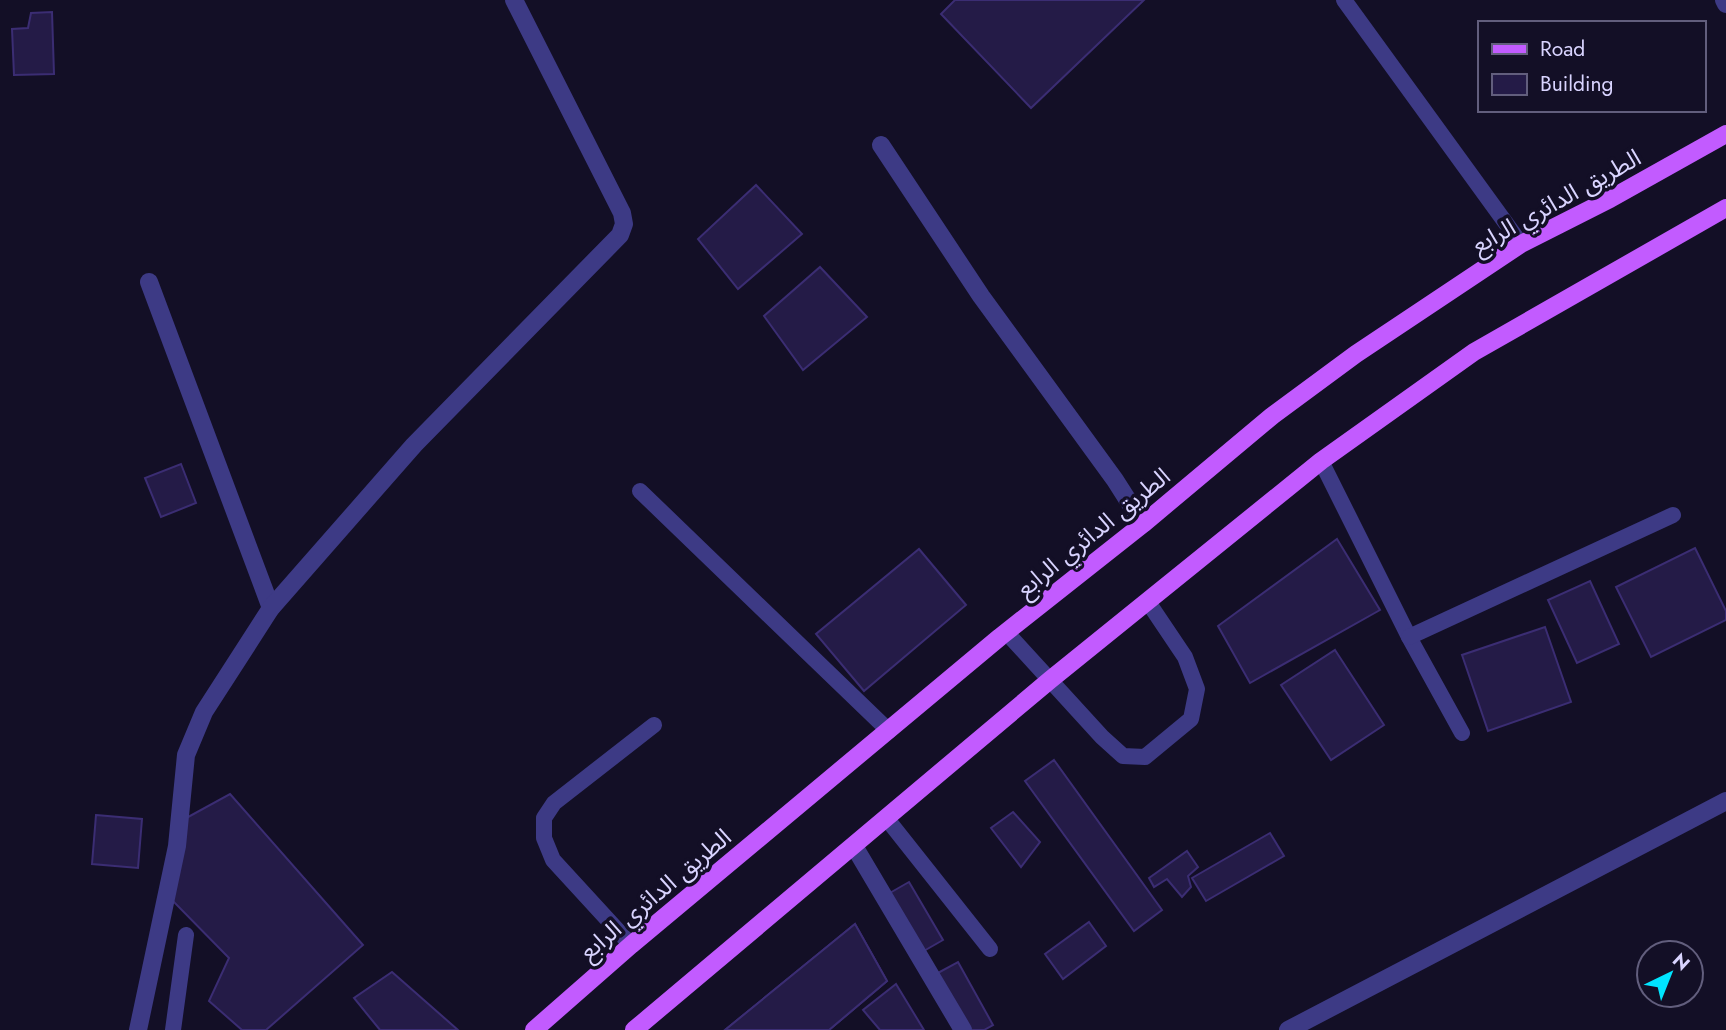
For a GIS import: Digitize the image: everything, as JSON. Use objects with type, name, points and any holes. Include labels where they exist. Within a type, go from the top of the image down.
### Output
[{"type":"main road","name":"الطريق الدائري الرابع","points":[[534,1030],[631,945],[1006,632],[1143,524],[1272,416],[1356,354],[1521,244],[1610,199],[1726,134]]},
{"type":"main road","points":[[634,1030],[1050,680],[1321,461],[1474,352],[1726,208]]},
{"type":"street","points":[[138,1030],[177,846],[186,755],[204,712],[271,608],[414,445],[620,235],[624,224],[622,213],[514,0]]},
{"type":"street","points":[[881,145],[981,296],[1115,480],[1143,524]]},
{"type":"street","points":[[149,282],[271,608]]},
{"type":"street","points":[[1288,1030],[1726,801]]},
{"type":"street","points":[[854,846],[963,1030]]},
{"type":"lane","points":[[1344,0],[1521,244]]},
{"type":"lane","points":[[1321,461],[1409,637],[1462,733]]},
{"type":"lane","points":[[640,491],[889,731]]},
{"type":"lane","points":[[1409,637],[1673,515]]},
{"type":"lane","points":[[1006,632],[1123,756],[1145,757],[1191,719],[1196,690],[1185,657],[1148,602]]},
{"type":"lane","points":[[631,945],[552,860],[544,838],[544,818],[554,803],[654,724]]},
{"type":"lane","points":[[887,819],[990,949]]},
{"type":"lane","points":[[173,1030],[186,935]]},
{"type":"building","points":[[955,0],[1144,0],[1031,108],[941,14]]},
{"type":"building","points":[[52,12],[54,74],[14,75],[12,29],[28,28],[31,13]]},
{"type":"building","points":[[756,185],[802,234],[738,289],[698,239]]},
{"type":"building","points":[[820,267],[867,317],[803,370],[764,316]]},
{"type":"building","points":[[181,464],[196,503],[161,517],[145,478]]},
{"type":"building","points":[[1337,539],[1380,610],[1250,683],[1218,626]]},
{"type":"building","points":[[1695,548],[1726,611],[1726,620],[1651,657],[1616,587]]},
{"type":"building","points":[[919,549],[966,605],[864,691],[816,634]]},
{"type":"building","points":[[1590,581],[1619,644],[1577,663],[1548,600]]},
{"type":"building","points":[[1545,627],[1571,702],[1488,731],[1462,655]]},
{"type":"building","points":[[1335,650],[1384,725],[1331,760],[1281,685]]},
{"type":"building","points":[[1054,760],[1162,910],[1134,931],[1025,781]]},
{"type":"building","points":[[230,794],[363,945],[266,1030],[242,1030],[209,1001],[229,958],[167,895],[179,822]]},
{"type":"building","points":[[1013,812],[1040,842],[1021,867],[991,828]]},
{"type":"building","points":[[96,815],[142,819],[138,868],[92,864]]},
{"type":"building","points":[[1270,833],[1284,856],[1206,901],[1192,878]]},
{"type":"building","points":[[1187,851],[1198,867],[1188,876],[1191,887],[1182,897],[1167,879],[1154,887],[1149,878]]},
{"type":"building","points":[[909,882],[943,940],[922,952],[888,894]]},
{"type":"building","points":[[1089,922],[1106,946],[1063,979],[1045,954]]},
{"type":"building","points":[[855,924],[887,981],[829,1030],[725,1030]]},
{"type":"building","points":[[855,924],[887,981],[829,1030],[725,1030]]},
{"type":"building","points":[[958,962],[993,1025],[984,1030],[966,1030],[936,974]]},
{"type":"building","points":[[392,972],[458,1030],[380,1030],[354,998]]},
{"type":"building","points":[[896,984],[924,1030],[880,1030],[863,1010]]}]
